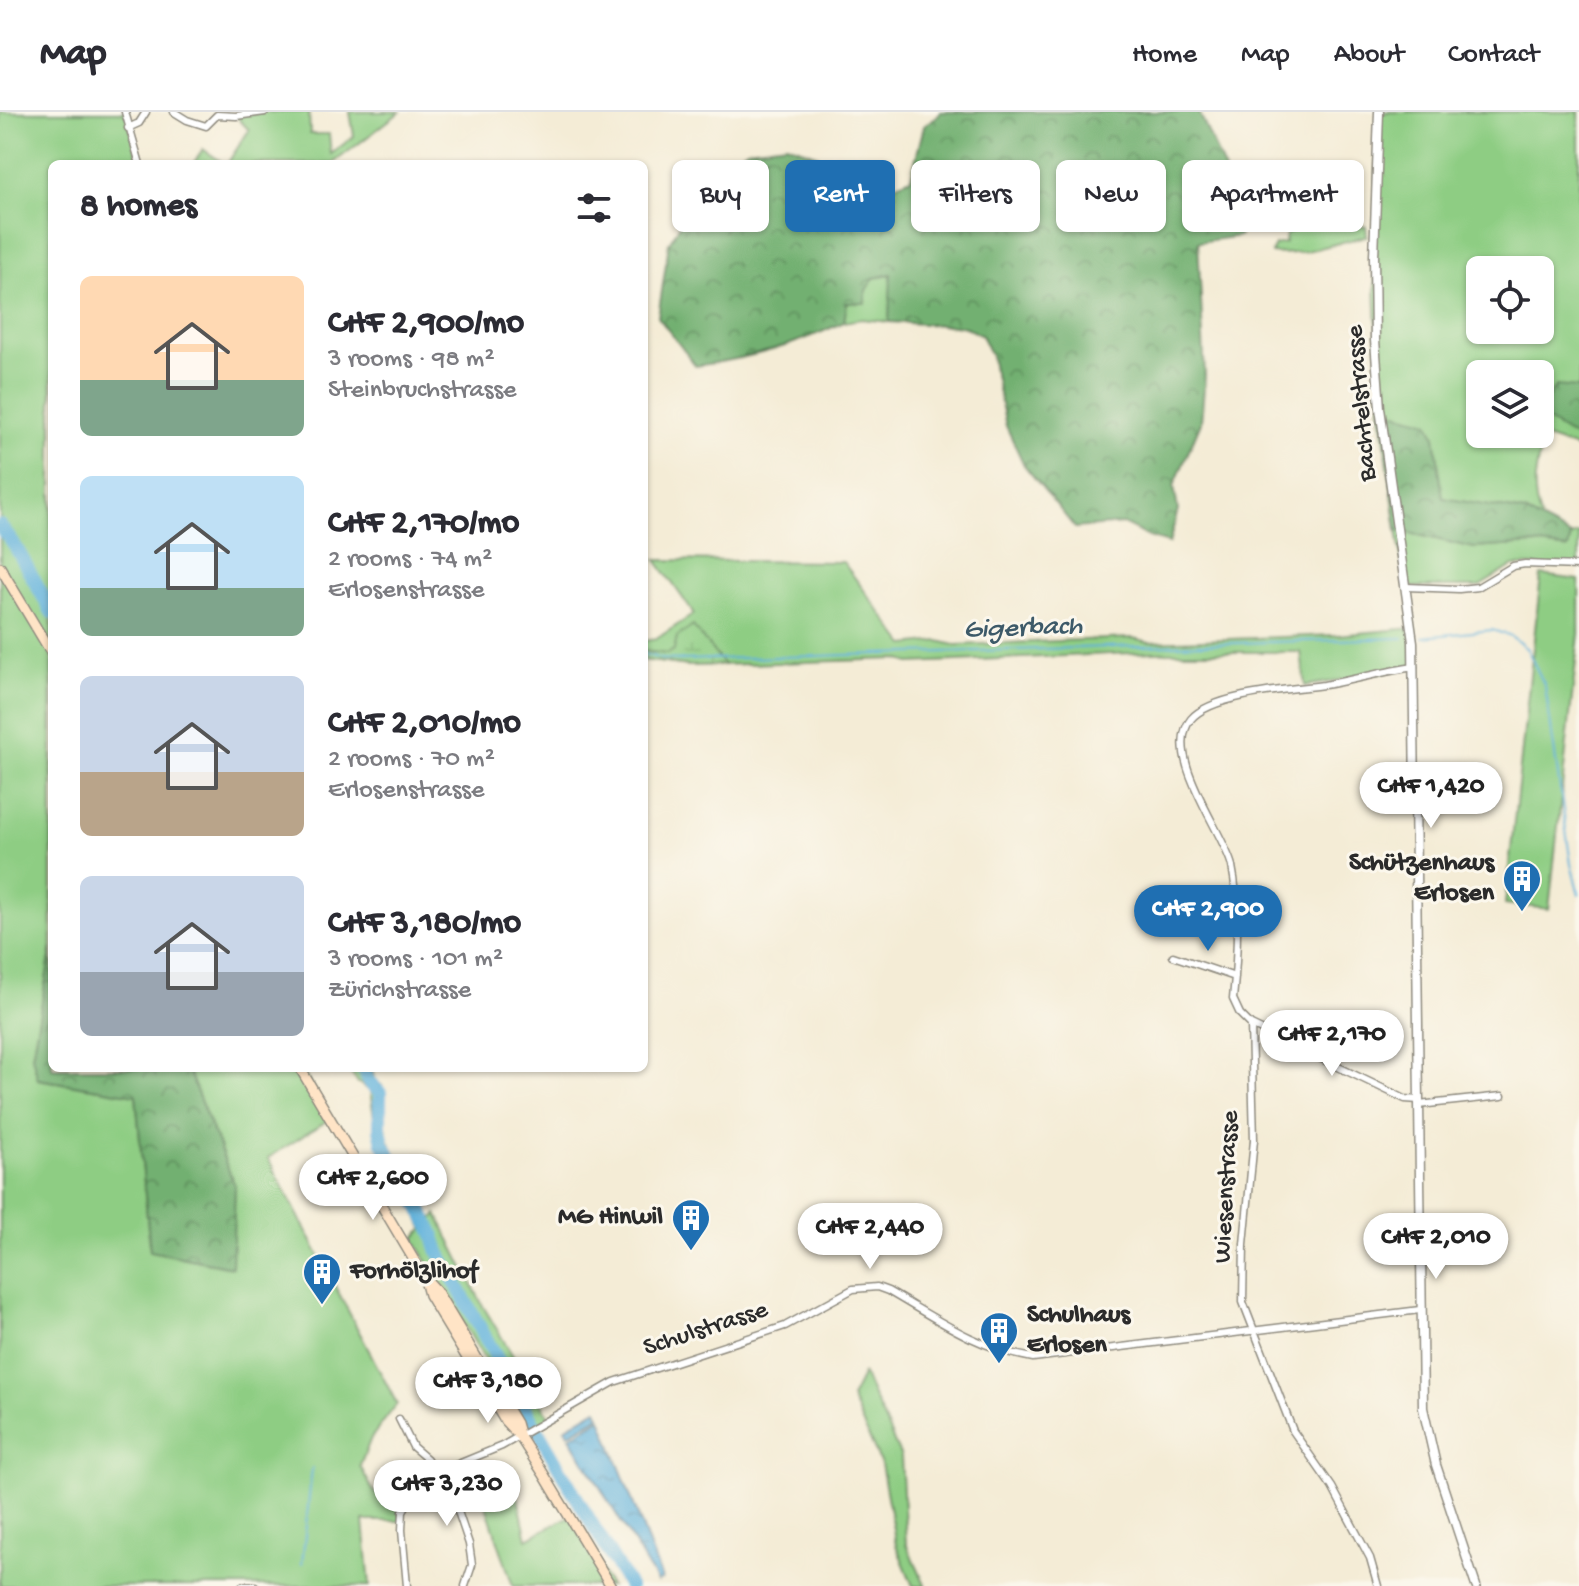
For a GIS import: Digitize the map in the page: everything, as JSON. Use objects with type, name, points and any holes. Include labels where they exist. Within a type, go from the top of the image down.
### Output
[{"type":"main road","points":[[0,567],[48,647]]},
{"type":"main road","points":[[302,1072],[424,1277],[429,1295],[472,1368],[509,1427],[520,1437],[611,1586]]},
{"type":"street","points":[[125,112],[139,160]]},
{"type":"street","points":[[128,128],[139,123],[146,112]]},
{"type":"street","points":[[174,112],[206,126],[217,115],[265,112]]},
{"type":"street","name":"Bachtelstrasse","points":[[1379,112],[1374,257],[1375,340],[1380,408],[1412,628],[1414,667],[1423,1408],[1436,1465],[1476,1586]]},
{"type":"street","points":[[1406,587],[1478,587],[1513,566],[1579,566]]},
{"type":"street","name":"Wiesenstrasse","points":[[1378,1586],[1370,1558],[1332,1487],[1293,1431],[1243,1302],[1244,1244],[1254,1140],[1251,1025],[1240,1014],[1233,999],[1235,889],[1232,868],[1188,775],[1186,728],[1192,718],[1204,710],[1245,695],[1324,685],[1414,667]]},
{"type":"street","points":[[1173,956],[1235,977]]},
{"type":"street","points":[[1251,1025],[1405,1099],[1419,1102],[1502,1096]]},
{"type":"street","name":"Schulstrasse","points":[[434,1474],[520,1437],[614,1382],[785,1326],[853,1289],[865,1286],[888,1291],[972,1340],[1004,1353],[1033,1358],[1420,1310]]},
{"type":"street","points":[[399,1419],[412,1445],[427,1459],[434,1474],[418,1485],[403,1511],[407,1586]]},
{"type":"street","points":[[444,1470],[469,1544],[472,1565],[465,1586]]},
{"type":"street","points":[[242,1586],[255,1586]]},
{"type":"green space","points":[[0,112],[125,112],[139,160],[48,160],[48,969],[32,1056],[38,1079],[136,1095],[150,1251],[231,1267],[235,1186],[189,1072],[303,1072],[330,1119],[268,1158],[397,1404],[371,1438],[360,1466],[374,1492],[401,1511],[401,1521],[364,1521],[370,1586],[0,1586]]},
{"type":"green space","points":[[265,112],[309,112],[310,134],[329,134],[331,154],[354,136],[350,112],[400,112],[337,160],[230,160],[249,130],[236,116]]},
{"type":"green space","points":[[941,112],[1199,112],[1220,160],[1182,160],[1182,232],[1239,232],[1240,236],[1198,242],[1205,376],[1201,422],[1174,486],[1178,510],[1169,543],[1123,524],[1075,528],[1024,465],[1006,426],[991,356],[981,335],[963,326],[889,322],[891,274],[874,278],[866,290],[865,303],[847,303],[844,322],[789,345],[717,363],[696,366],[658,317],[669,243],[675,232],[769,232],[769,160],[732,160],[747,149],[787,144],[824,160],[785,160],[785,232],[895,232],[895,185],[911,178],[911,232],[1040,232],[1040,160],[916,160],[924,126]]},
{"type":"green space","points":[[1379,112],[1579,112],[1579,449],[1554,441],[1554,360],[1466,360],[1466,448],[1541,448],[1535,489],[1542,521],[1525,512],[1442,498],[1435,436],[1380,408],[1374,257]]},
{"type":"green space","points":[[203,149],[219,160],[196,160]]},
{"type":"green space","points":[[1366,226],[1367,236],[1307,251],[1271,253],[1275,245],[1285,243],[1286,234],[1364,232]]},
{"type":"green space","points":[[892,274],[889,322],[861,319],[844,322],[846,303],[866,290],[874,278]]},
{"type":"green space","points":[[1556,386],[1579,388],[1579,440],[1554,425]]},
{"type":"green space","points":[[1380,408],[1429,422],[1435,436],[1443,498],[1525,512],[1571,536],[1568,549],[1534,544],[1474,548],[1397,530]]},
{"type":"green space","points":[[1397,530],[1474,548],[1534,544],[1568,549],[1571,536],[1579,534],[1579,566],[1513,566],[1478,587],[1406,587]]},
{"type":"green space","points":[[656,560],[843,562],[905,645],[939,641],[955,645],[1133,638],[1150,642],[1337,635],[1412,628],[1414,667],[1305,686],[1301,652],[1155,652],[910,663],[897,659],[689,666],[648,661],[648,640],[656,639],[694,614]]},
{"type":"green space","points":[[1541,575],[1579,580],[1579,633],[1549,909],[1505,904]]},
{"type":"green space","points":[[693,626],[724,665],[689,666],[648,661],[648,652],[667,654],[674,650],[677,637]]},
{"type":"green space","points":[[48,969],[48,1072],[189,1072],[235,1186],[232,1267],[150,1251],[136,1095],[38,1079],[32,1056]]},
{"type":"green space","points":[[350,1072],[373,1072],[374,1079],[382,1086],[387,1136],[401,1168],[420,1195],[430,1220],[423,1228],[378,1144],[370,1091]]},
{"type":"green space","points":[[437,1214],[483,1306],[550,1418],[527,1432],[414,1239]]},
{"type":"green space","points":[[863,1374],[901,1457],[906,1544],[926,1586],[913,1586],[896,1545],[881,1464],[851,1398]]},
{"type":"green space","points":[[514,1479],[527,1539],[570,1516],[610,1586],[513,1586],[480,1488]]},
{"type":"water","points":[[597,1409],[600,1416],[568,1434],[565,1428]]},
{"type":"water","points":[[601,1418],[662,1579],[657,1582],[570,1437]]},
{"type":"waterway","points":[[0,526],[15,546],[48,605]]},
{"type":"waterway","name":"Gigerbach","points":[[1423,637],[1492,630],[1511,636],[1527,649],[1545,686],[1571,864],[1579,895]]},
{"type":"waterway","name":"Gigerbach","points":[[648,655],[681,660],[1403,638]]},
{"type":"waterway","points":[[365,1072],[368,1081],[380,1093],[383,1143],[403,1182],[414,1196],[439,1252],[629,1586]]},
{"type":"waterway","points":[[302,1564],[312,1468]]},
{"type":"place","name":"Schützenhaus Erlosen","points":[[1522,913]]},
{"type":"place","name":"MG Hinwil","points":[[691,1252]]},
{"type":"place","name":"Forhölzlihof","points":[[322,1306]]},
{"type":"place","name":"Schulhaus Erlosen","points":[[999,1365]]}]
